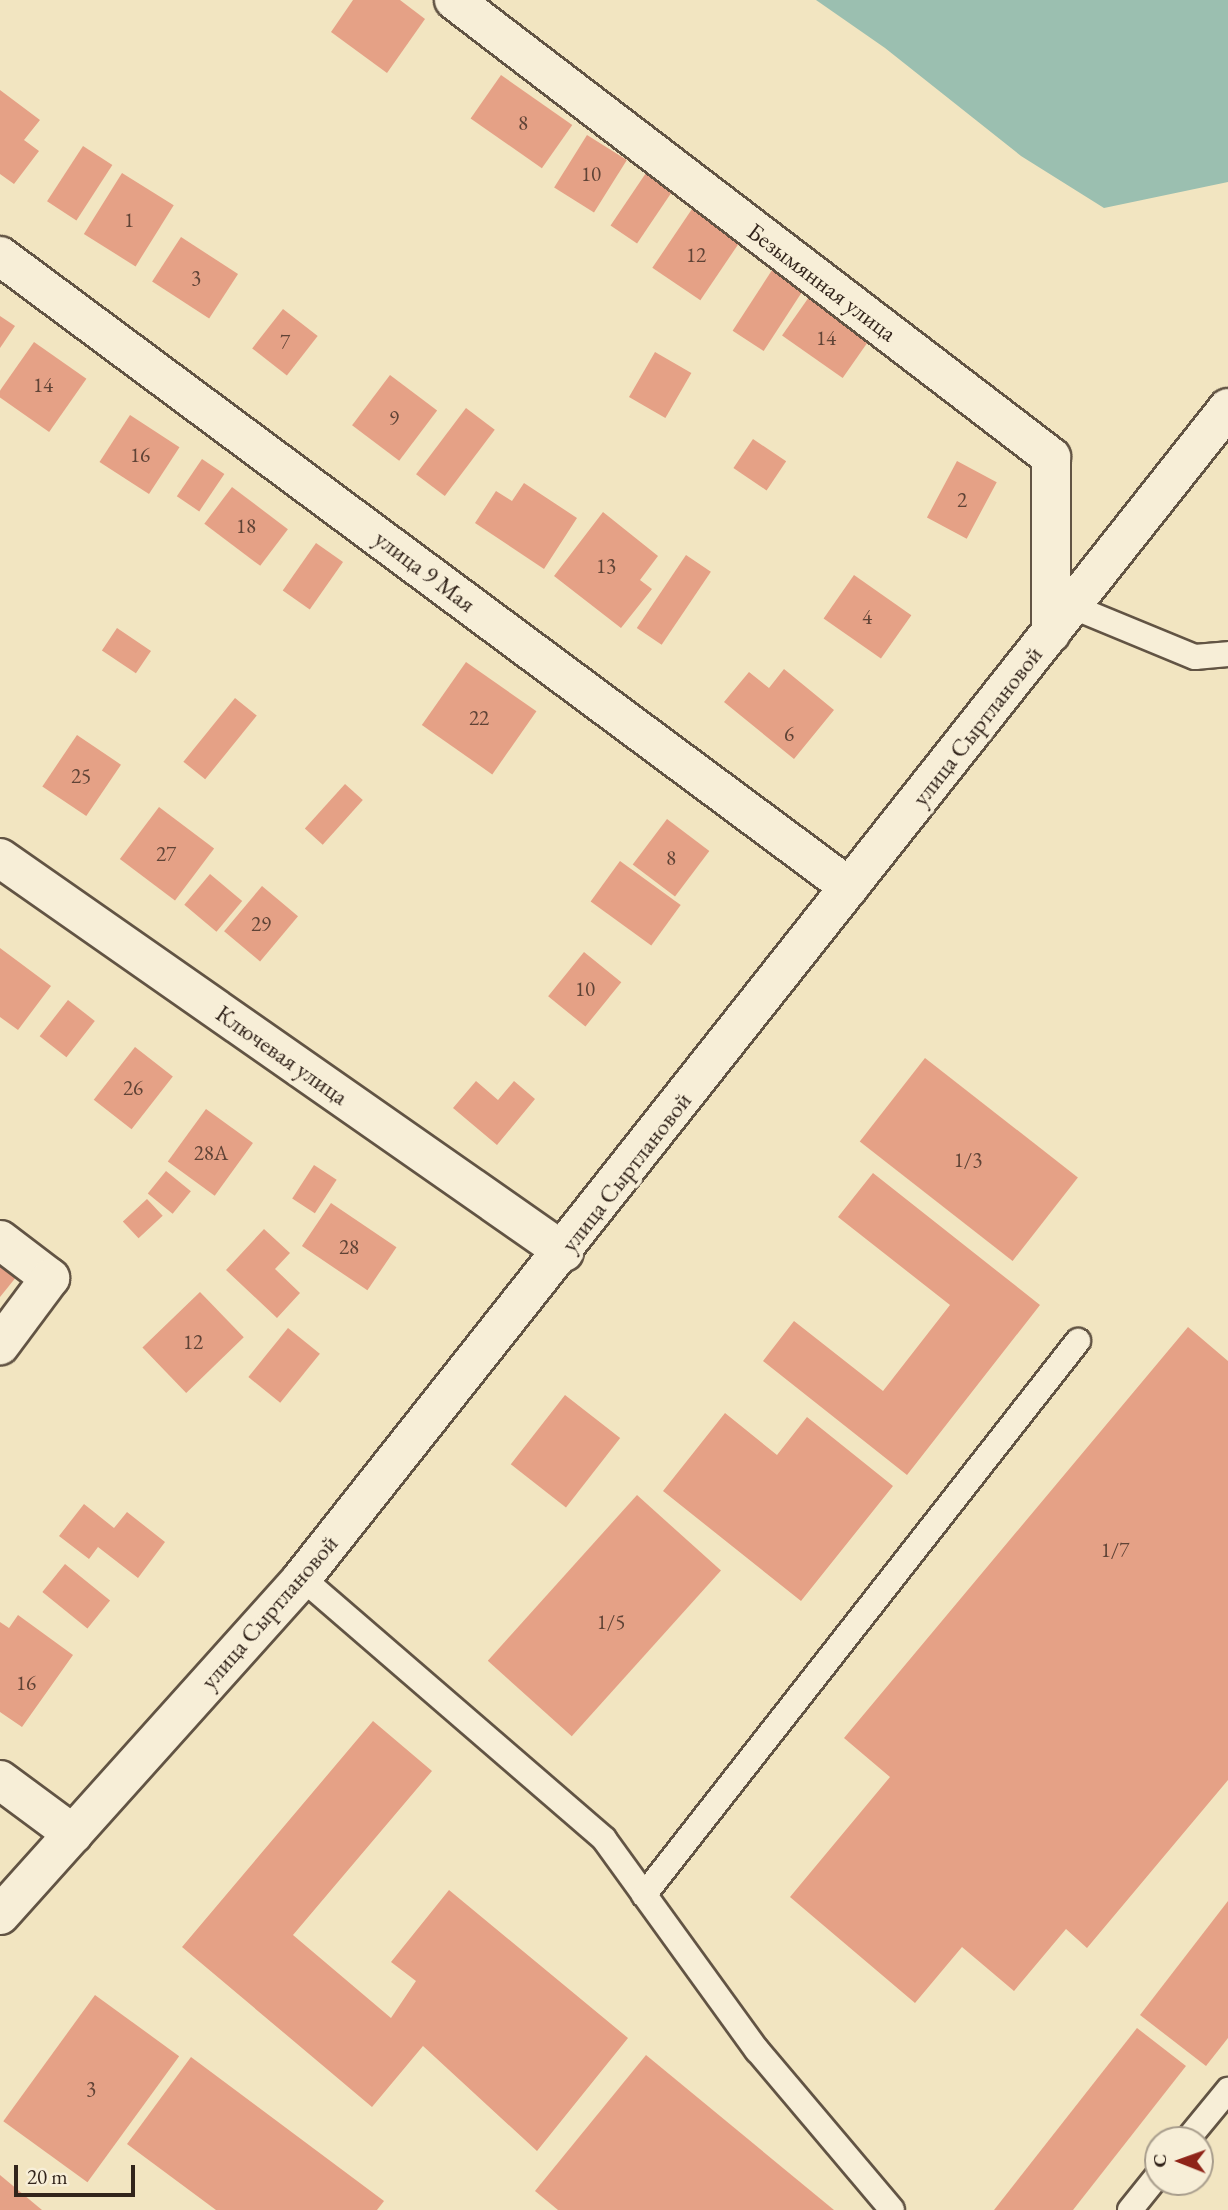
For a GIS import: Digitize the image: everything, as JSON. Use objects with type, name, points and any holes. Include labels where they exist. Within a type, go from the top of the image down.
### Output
[{"type":"street","name":"Безымянная улица","points":[[454,0],[1051,457],[1061,619]]},
{"type":"street","name":"улица 9 Мая","points":[[0,256],[849,887]]},
{"type":"street","name":"улица Сыртлановой","points":[[0,1915],[302,1578],[564,1252],[1228,408]]},
{"type":"street","name":"Ключевая улица","points":[[0,858],[564,1252]]},
{"type":"street","points":[[0,1240],[50,1278],[0,1345]]},
{"type":"street","points":[[0,1780],[73,1834]]},
{"type":"lane","points":[[1061,619],[1195,657],[1228,653]]},
{"type":"lane","points":[[644,1895],[1078,1340]]},
{"type":"lane","points":[[302,1578],[604,1839],[757,2050],[891,2210]]},
{"type":"lane","points":[[1198,2126],[1228,2090]]},
{"type":"lane","points":[[1129,2210],[1144,2192]]},
{"type":"shaded area","points":[[816,0],[1228,0],[1228,182],[1104,208],[1021,156],[885,48]]},
{"type":"building","points":[[353,0],[400,0],[425,19],[387,73],[331,32]]},
{"type":"building","points":[[501,75],[572,125],[542,168],[471,118]]},
{"type":"building","points":[[0,90],[40,120],[24,140],[39,151],[14,184],[0,174]]},
{"type":"building","points":[[587,135],[627,160],[594,212],[554,188]]},
{"type":"building","points":[[83,146],[112,165],[76,220],[47,201]]},
{"type":"building","points":[[648,170],[675,188],[637,243],[611,226]]},
{"type":"building","points":[[122,173],[174,205],[136,266],[84,234]]},
{"type":"building","points":[[692,209],[740,241],[700,300],[652,268]]},
{"type":"building","points":[[181,237],[238,274],[209,318],[152,281]]},
{"type":"building","points":[[774,267],[805,287],[764,351],[733,331]]},
{"type":"building","points":[[809,297],[870,339],[843,378],[782,336]]},
{"type":"building","points":[[283,309],[318,336],[287,375],[252,348]]},
{"type":"building","points":[[0,316],[15,326],[0,348]]},
{"type":"building","points":[[34,342],[86,379],[49,432],[0,398],[0,391]]},
{"type":"building","points":[[655,352],[691,373],[665,418],[629,397]]},
{"type":"building","points":[[390,375],[437,411],[399,461],[352,425]]},
{"type":"building","points":[[466,408],[495,430],[445,496],[416,474]]},
{"type":"building","points":[[130,415],[179,447],[149,494],[100,462]]},
{"type":"building","points":[[753,439],[786,461],[767,490],[733,468]]},
{"type":"building","points":[[202,459],[224,474],[199,511],[177,496]]},
{"type":"building","points":[[957,461],[997,482],[967,539],[927,518]]},
{"type":"building","points":[[524,483],[577,518],[544,569],[475,523],[496,491],[512,501]]},
{"type":"building","points":[[232,487],[288,529],[260,566],[204,524]]},
{"type":"building","points":[[603,512],[658,556],[640,580],[652,589],[621,628],[554,576]]},
{"type":"building","points":[[316,543],[343,562],[310,609],[283,591]]},
{"type":"building","points":[[686,555],[711,572],[662,645],[637,628]]},
{"type":"building","points":[[854,575],[911,615],[881,659],[824,618]]},
{"type":"building","points":[[117,628],[151,651],[136,673],[102,650]]},
{"type":"building","points":[[466,662],[536,711],[492,774],[422,725]]},
{"type":"building","points":[[784,669],[834,710],[794,759],[724,702],[749,672],[769,688]]},
{"type":"building","points":[[235,698],[257,716],[205,779],[183,762]]},
{"type":"building","points":[[77,735],[121,765],[86,816],[42,786]]},
{"type":"building","points":[[345,784],[363,800],[323,845],[305,829]]},
{"type":"building","points":[[159,807],[214,849],[175,900],[120,859]]},
{"type":"building","points":[[667,819],[709,851],[675,896],[633,865]]},
{"type":"building","points":[[620,861],[681,905],[651,946],[591,901]]},
{"type":"building","points":[[210,874],[242,901],[216,932],[184,905]]},
{"type":"building","points":[[262,886],[298,916],[260,961],[224,931]]},
{"type":"building","points":[[0,948],[51,986],[18,1030],[0,1017]]},
{"type":"building","points":[[584,952],[621,982],[585,1027],[548,996]]},
{"type":"building","points":[[68,1000],[95,1021],[66,1057],[40,1036]]},
{"type":"building","points":[[135,1047],[173,1077],[132,1129],[94,1100]]},
{"type":"building","points":[[925,1058],[1078,1177],[1013,1261],[860,1142]]},
{"type":"building","points":[[476,1081],[498,1100],[514,1081],[535,1099],[497,1145],[453,1108]]},
{"type":"building","points":[[206,1109],[253,1143],[215,1196],[168,1162]]},
{"type":"building","points":[[314,1165],[337,1180],[315,1213],[292,1199]]},
{"type":"building","points":[[166,1171],[191,1191],[173,1214],[148,1194]]},
{"type":"building","points":[[873,1173],[1040,1305],[907,1475],[763,1361],[794,1321],[883,1391],[950,1305],[838,1217]]},
{"type":"building","points":[[147,1199],[163,1216],[139,1238],[123,1222]]},
{"type":"building","points":[[331,1203],[396,1247],[367,1290],[302,1246]]},
{"type":"building","points":[[264,1229],[290,1253],[275,1269],[300,1293],[277,1318],[226,1270]]},
{"type":"building","points":[[0,1262],[17,1276],[0,1297]]},
{"type":"building","points":[[200,1292],[244,1337],[186,1393],[142,1348]]},
{"type":"building","points":[[1188,1327],[1228,1361],[1228,1780],[1087,1948],[1066,1929],[1014,1991],[962,1947],[915,2003],[790,1897],[890,1777],[844,1738]]},
{"type":"building","points":[[288,1328],[320,1354],[280,1403],[248,1377]]},
{"type":"building","points":[[565,1395],[620,1438],[566,1507],[511,1464]]},
{"type":"building","points":[[725,1413],[777,1455],[807,1417],[893,1486],[801,1601],[663,1491]]},
{"type":"building","points":[[637,1495],[721,1571],[572,1736],[488,1661]]},
{"type":"building","points":[[84,1504],[114,1528],[127,1512],[165,1542],[138,1578],[98,1547],[89,1559],[59,1536]]},
{"type":"building","points":[[65,1564],[110,1601],[87,1628],[42,1592]]},
{"type":"building","points":[[18,1615],[73,1655],[22,1727],[0,1712],[0,1622],[9,1628]]},
{"type":"building","points":[[373,1721],[432,1771],[293,1935],[391,2018],[416,1981],[391,1962],[449,1890],[628,2038],[537,2151],[423,2046],[372,2107],[182,1947]]},
{"type":"building","points":[[1228,1901],[1228,2038],[1206,2066],[1140,2015]]},
{"type":"building","points":[[95,1995],[179,2056],[87,2182],[3,2121]]},
{"type":"building","points":[[1137,2028],[1186,2066],[1073,2210],[994,2210]]},
{"type":"building","points":[[646,2055],[834,2210],[558,2210],[535,2191]]},
{"type":"building","points":[[191,2057],[384,2201],[377,2210],[216,2210],[127,2144]]},
{"type":"building","points":[[0,2175],[42,2210],[0,2210]]}]
